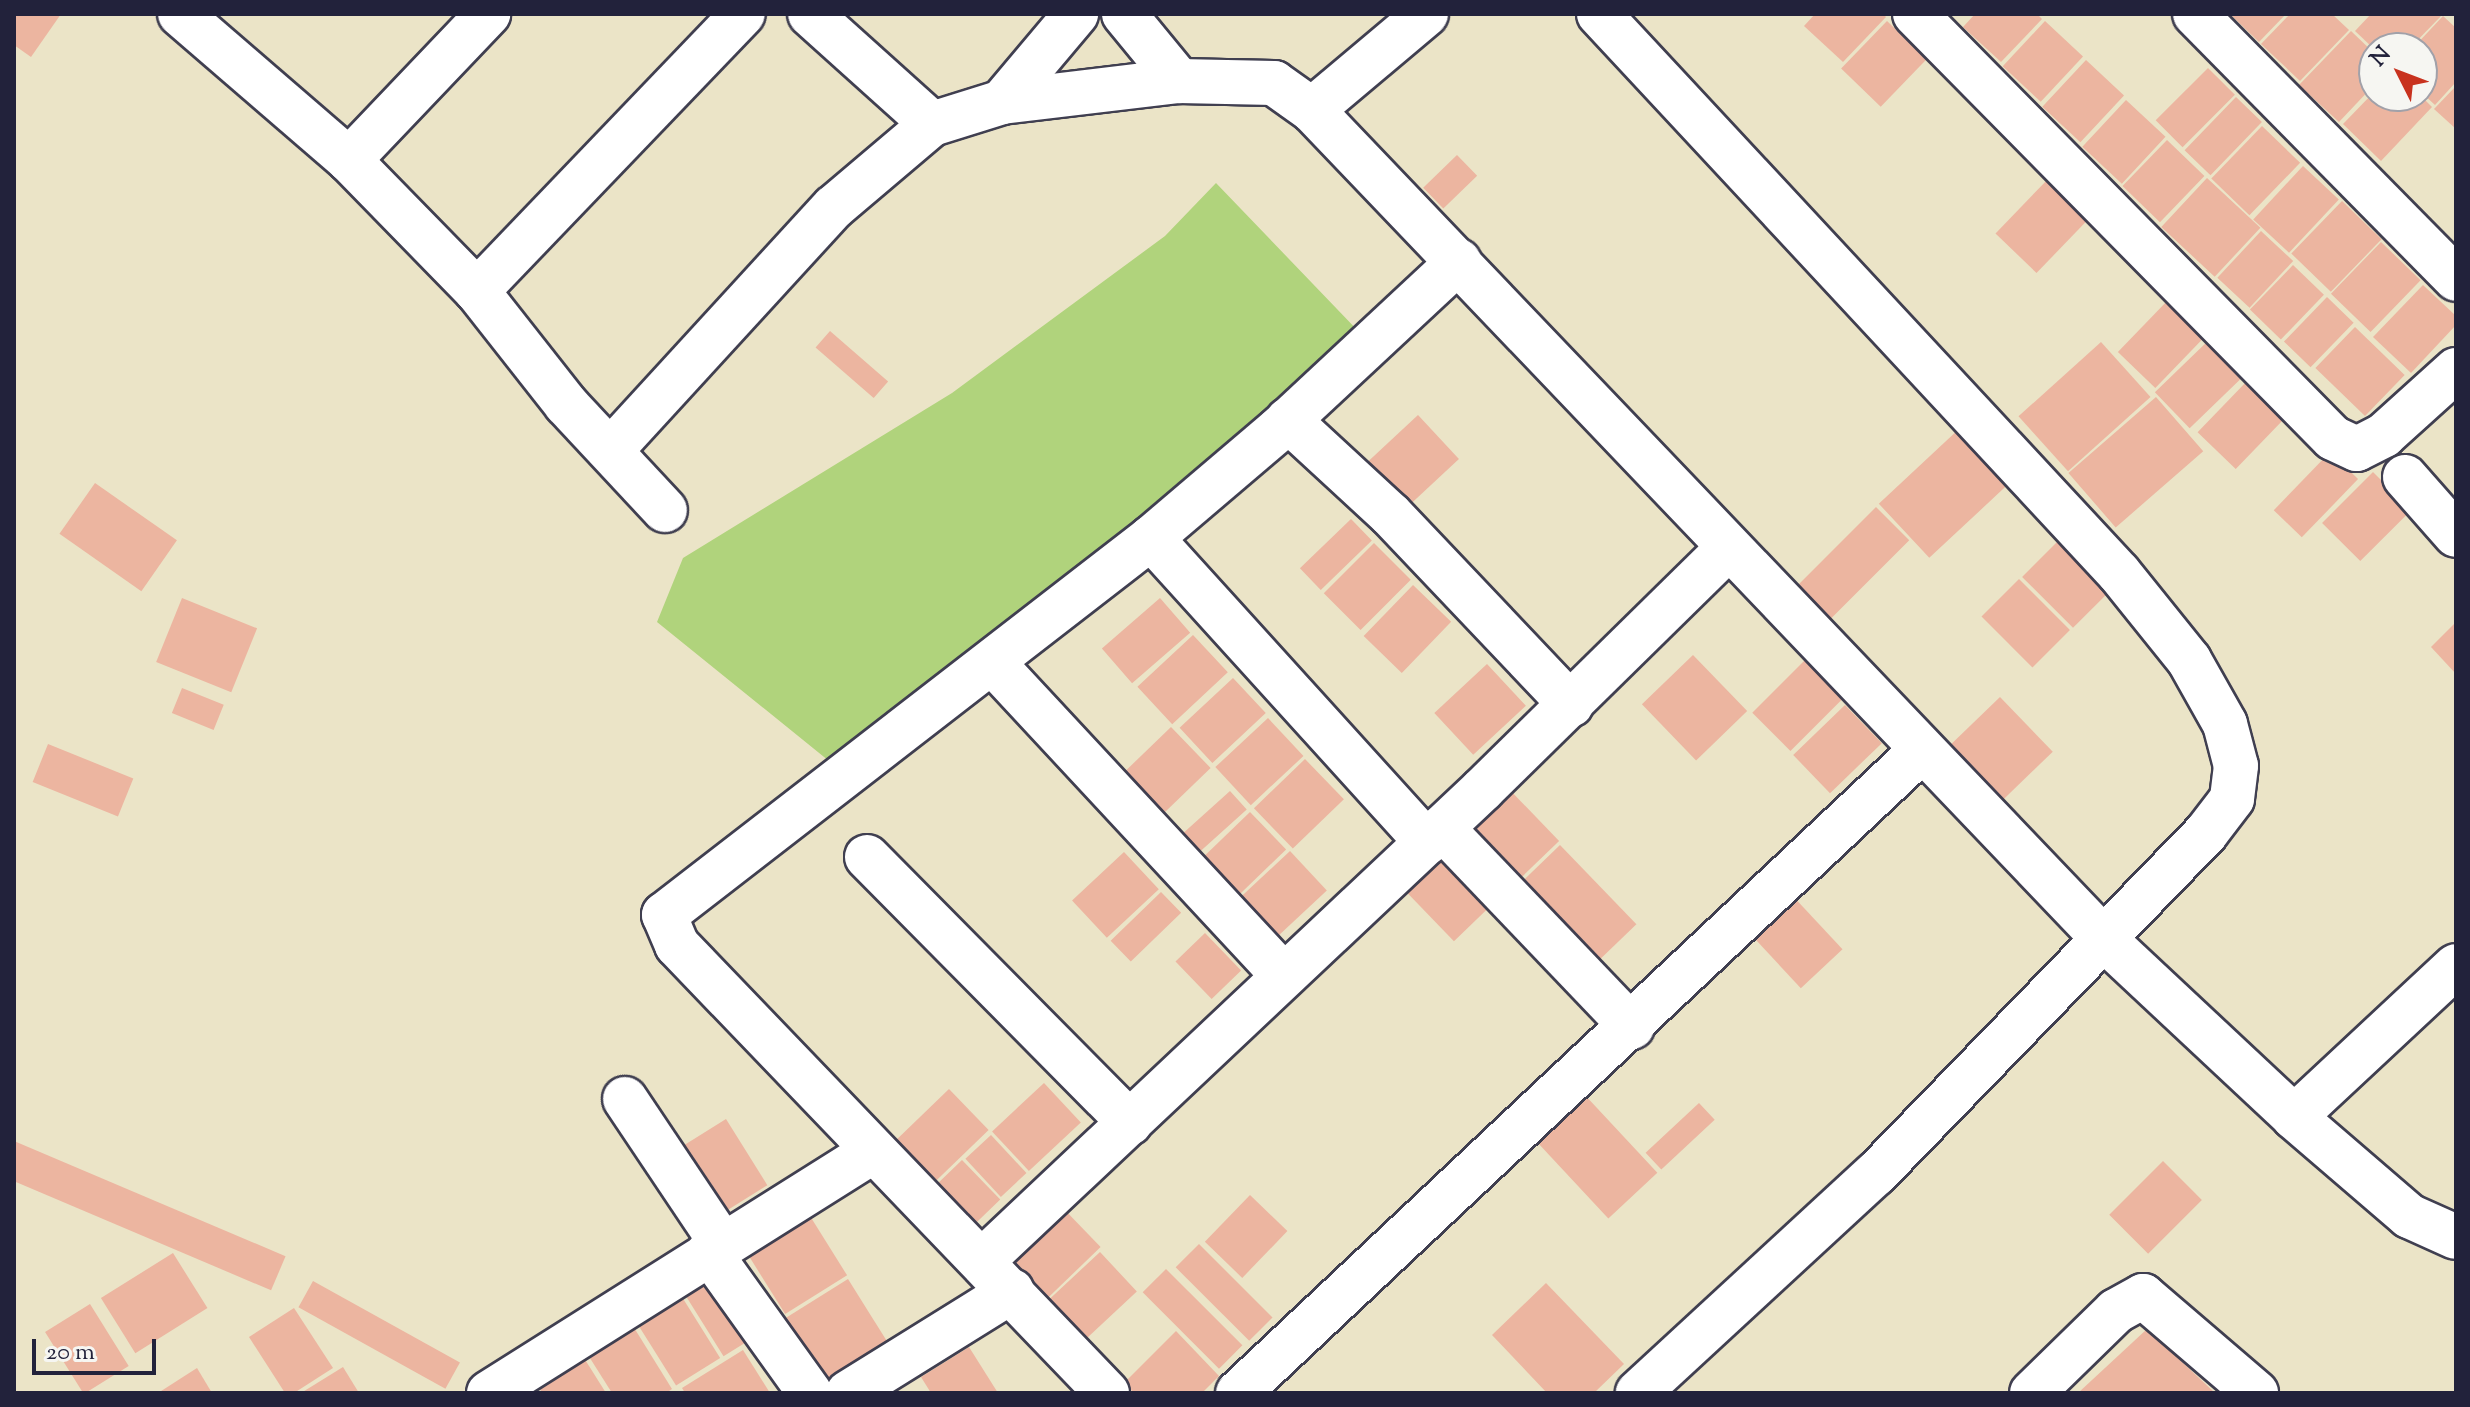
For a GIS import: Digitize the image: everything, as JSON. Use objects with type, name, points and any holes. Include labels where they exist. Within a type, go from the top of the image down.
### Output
[{"type":"street","points":[[349,160],[488,14]]},
{"type":"street","points":[[477,291],[743,14]]},
{"type":"street","points":[[810,14],[932,124]]},
{"type":"street","points":[[1002,102],[1076,14]]},
{"type":"street","points":[[1124,14],[1179,81]]},
{"type":"street","points":[[1312,110],[1426,14]]},
{"type":"street","points":[[1599,14],[2119,573],[2189,660],[2225,724],[2236,766],[2232,799],[2206,833],[1875,1174],[1638,1393]]},
{"type":"street","points":[[1915,14],[2333,438],[2357,449],[2384,435],[2456,370]]},
{"type":"street","points":[[2195,14],[2456,279]]},
{"type":"street","points":[[207,22],[349,160],[477,291],[566,404],[612,449],[665,510]]},
{"type":"street","points":[[612,449],[834,207],[932,124],[1002,102],[1179,81],[1274,83],[1312,110],[1459,261],[1921,751],[2103,938],[2294,1117],[2409,1216],[2456,1237]]},
{"type":"street","points":[[1107,1393],[677,945],[664,915],[770,829],[993,663],[1151,538],[1288,420],[1459,261]]},
{"type":"street","points":[[1288,420],[1390,514],[1571,705]]},
{"type":"street","points":[[2405,477],[2456,535]]},
{"type":"street","points":[[1151,538],[1435,835],[1632,1027]]},
{"type":"street","points":[[982,1261],[1435,835],[1728,548]]},
{"type":"street","points":[[993,663],[1284,976]]},
{"type":"street","points":[[1238,1393],[1632,1027],[1921,751]]},
{"type":"street","points":[[867,857],[1130,1123]]},
{"type":"street","points":[[2294,1117],[2456,966]]},
{"type":"street","points":[[625,1099],[810,1393]]},
{"type":"street","points":[[489,1393],[873,1151]]},
{"type":"street","points":[[848,1393],[1012,1291]]},
{"type":"street","points":[[2032,1393],[2116,1311],[2143,1296],[2256,1393]]},
{"type":"green space","points":[[1216,183],[1361,334],[1179,500],[829,761],[657,622],[683,558],[952,393],[1165,236]]},
{"type":"building","points":[[14,14],[61,14],[31,57],[14,45]]},
{"type":"building","points":[[1815,14],[1883,14],[1886,17],[1843,62],[1804,26]]},
{"type":"building","points":[[1975,14],[2037,14],[2042,19],[2001,62],[1963,27]]},
{"type":"building","points":[[2230,14],[2286,14],[2259,42]]},
{"type":"building","points":[[2290,14],[2332,14],[2349,30],[2300,81],[2261,44]]},
{"type":"building","points":[[2371,14],[2443,14],[2426,32],[2358,34],[2355,31]]},
{"type":"building","points":[[2443,16],[2456,28],[2456,82],[2438,102],[2438,32],[2428,32]]},
{"type":"building","points":[[1887,21],[1927,59],[1881,107],[1841,68]]},
{"type":"building","points":[[2045,21],[2083,56],[2041,102],[2003,66]]},
{"type":"building","points":[[2351,31],[2358,38],[2358,102],[2339,122],[2299,85]]},
{"type":"building","points":[[2086,60],[2124,95],[2080,142],[2042,107]]},
{"type":"building","points":[[2208,68],[2235,95],[2183,147],[2156,120]]},
{"type":"building","points":[[2456,86],[2456,129],[2437,112],[2438,105]]},
{"type":"building","points":[[2236,97],[2262,122],[2210,175],[2185,150]]},
{"type":"building","points":[[2126,100],[2165,137],[2122,184],[2082,147]]},
{"type":"building","points":[[2358,109],[2358,112],[2427,112],[2381,161],[2343,124]]},
{"type":"building","points":[[2262,126],[2300,163],[2249,215],[2211,179]]},
{"type":"building","points":[[2167,140],[2204,176],[2160,222],[2123,186]]},
{"type":"building","points":[[1457,155],[1477,176],[1443,209],[1423,188]]},
{"type":"building","points":[[2303,166],[2339,199],[2289,253],[2253,219]]},
{"type":"building","points":[[2049,178],[2090,218],[2037,273],[1996,233]]},
{"type":"building","points":[[2207,178],[2260,228],[2215,277],[2161,227]]},
{"type":"building","points":[[2342,201],[2382,239],[2331,292],[2291,254]]},
{"type":"building","points":[[2261,231],[2293,261],[2250,308],[2217,278]]},
{"type":"building","points":[[2381,242],[2421,280],[2371,332],[2331,294]]},
{"type":"building","points":[[2293,265],[2324,295],[2281,339],[2250,310]]},
{"type":"building","points":[[2423,285],[2456,316],[2456,325],[2411,373],[2373,337]]},
{"type":"building","points":[[2327,297],[2354,323],[2311,367],[2284,342]]},
{"type":"building","points":[[2170,298],[2207,334],[2155,388],[2118,352]]},
{"type":"building","points":[[2355,327],[2405,375],[2365,416],[2315,368]]},
{"type":"building","points":[[830,331],[888,382],[874,398],[816,348]]},
{"type":"building","points":[[2211,338],[2246,374],[2190,428],[2155,392]]},
{"type":"building","points":[[2101,342],[2151,397],[2068,471],[2019,416]]},
{"type":"building","points":[[2249,379],[2287,416],[2236,469],[2198,432]]},
{"type":"building","points":[[2156,397],[2203,451],[2116,527],[2068,473]]},
{"type":"building","points":[[1418,415],[1459,459],[1408,506],[1368,462]]},
{"type":"building","points":[[1960,428],[2010,482],[1929,558],[1879,504]]},
{"type":"building","points":[[2330,452],[2358,479],[2302,537],[2274,510]]},
{"type":"building","points":[[2373,472],[2411,510],[2360,561],[2322,523]]},
{"type":"building","points":[[95,483],[177,540],[141,591],[59,534]]},
{"type":"building","points":[[1876,507],[1909,540],[1830,619],[1797,586]]},
{"type":"building","points":[[1351,519],[1372,541],[1321,590],[1300,568]]},
{"type":"building","points":[[2061,538],[2112,589],[2073,628],[2022,577]]},
{"type":"building","points":[[1374,543],[1411,580],[1361,630],[1324,593]]},
{"type":"building","points":[[2019,579],[2070,630],[2032,667],[1982,616]]},
{"type":"building","points":[[1413,585],[1451,622],[1402,673],[1364,636]]},
{"type":"building","points":[[182,598],[257,628],[231,692],[156,662]]},
{"type":"building","points":[[1160,598],[1190,633],[1132,683],[1102,649]]},
{"type":"building","points":[[2456,622],[2456,674],[2431,647]]},
{"type":"building","points":[[1193,635],[1228,672],[1172,724],[1137,687]]},
{"type":"building","points":[[1693,655],[1747,711],[1696,760],[1642,704]]},
{"type":"building","points":[[1806,659],[1844,697],[1790,751],[1752,713]]},
{"type":"building","points":[[1487,664],[1526,706],[1473,755],[1434,713]]},
{"type":"building","points":[[1233,678],[1266,713],[1212,763],[1180,728]]},
{"type":"building","points":[[182,688],[224,705],[214,730],[172,713]]},
{"type":"building","points":[[2000,697],[2053,752],[2001,802],[1948,747]]},
{"type":"building","points":[[1845,705],[1882,743],[1830,793],[1793,755]]},
{"type":"building","points":[[1268,718],[1303,756],[1251,805],[1215,767]]},
{"type":"building","points":[[1171,727],[1211,768],[1159,818],[1119,777]]},
{"type":"building","points":[[48,744],[133,778],[118,816],[33,782]]},
{"type":"building","points":[[1305,759],[1344,799],[1293,849],[1254,808]]},
{"type":"building","points":[[1507,787],[1559,841],[1520,878],[1468,825]]},
{"type":"building","points":[[1230,791],[1247,810],[1194,857],[1177,839]]},
{"type":"building","points":[[1250,812],[1286,849],[1235,899],[1199,861]]},
{"type":"building","points":[[1560,845],[1636,924],[1599,960],[1523,881]]},
{"type":"building","points":[[1440,849],[1493,904],[1454,941],[1401,887]]},
{"type":"building","points":[[1290,851],[1327,890],[1273,941],[1236,901]]},
{"type":"building","points":[[1124,852],[1159,889],[1107,938],[1072,900]]},
{"type":"building","points":[[1161,892],[1181,913],[1131,961],[1111,941]]},
{"type":"building","points":[[1790,893],[1843,949],[1801,988],[1748,932]]},
{"type":"building","points":[[1205,933],[1241,970],[1212,999],[1176,961]]},
{"type":"building","points":[[1044,1083],[1081,1122],[1029,1171],[992,1131]]},
{"type":"building","points":[[949,1089],[989,1130],[933,1183],[894,1142]]},
{"type":"building","points":[[1583,1093],[1657,1173],[1608,1218],[1534,1139]]},
{"type":"building","points":[[1699,1103],[1715,1120],[1661,1170],[1646,1153]]},
{"type":"building","points":[[726,1119],[767,1185],[717,1216],[676,1150]]},
{"type":"building","points":[[991,1135],[1026,1173],[1001,1197],[965,1159]]},
{"type":"building","points":[[14,1141],[286,1256],[271,1290],[14,1181]]},
{"type":"building","points":[[962,1160],[1000,1200],[974,1225],[936,1185]]},
{"type":"building","points":[[2163,1161],[2202,1200],[2148,1254],[2109,1215]]},
{"type":"building","points":[[1250,1195],[1287,1231],[1242,1278],[1205,1242]]},
{"type":"building","points":[[1061,1206],[1101,1247],[1046,1300],[1006,1259]]},
{"type":"building","points":[[810,1216],[847,1275],[785,1314],[748,1255]]},
{"type":"building","points":[[1199,1244],[1273,1318],[1249,1341],[1176,1267]]},
{"type":"building","points":[[1100,1252],[1137,1291],[1083,1342],[1046,1302]]},
{"type":"building","points":[[173,1253],[207,1308],[135,1353],[101,1298]]},
{"type":"building","points":[[1166,1269],[1242,1345],[1219,1369],[1143,1292]]},
{"type":"building","points":[[714,1275],[753,1338],[724,1356],[684,1294]]},
{"type":"building","points":[[848,1279],[888,1343],[825,1382],[785,1318]]},
{"type":"building","points":[[313,1281],[460,1362],[445,1389],[298,1307]]},
{"type":"building","points":[[1546,1283],[1624,1364],[1594,1393],[1547,1393],[1492,1335]]},
{"type":"building","points":[[682,1297],[720,1358],[676,1386],[638,1325]]},
{"type":"building","points":[[90,1304],[129,1366],[83,1393],[45,1332]]},
{"type":"building","points":[[294,1308],[333,1368],[294,1393],[285,1393],[249,1337]]},
{"type":"building","points":[[633,1326],[672,1389],[666,1393],[612,1393],[588,1355]]},
{"type":"building","points":[[2147,1329],[2215,1393],[2078,1393]]},
{"type":"building","points":[[1176,1331],[1219,1376],[1202,1393],[1134,1393],[1124,1383]]},
{"type":"building","points":[[969,1347],[998,1393],[931,1393],[921,1377]]},
{"type":"building","points":[[743,1350],[770,1393],[685,1393],[682,1388]]},
{"type":"building","points":[[584,1358],[606,1393],[542,1393],[539,1387]]},
{"type":"building","points":[[343,1367],[359,1393],[301,1393]]},
{"type":"building","points":[[197,1368],[212,1393],[158,1393]]}]
